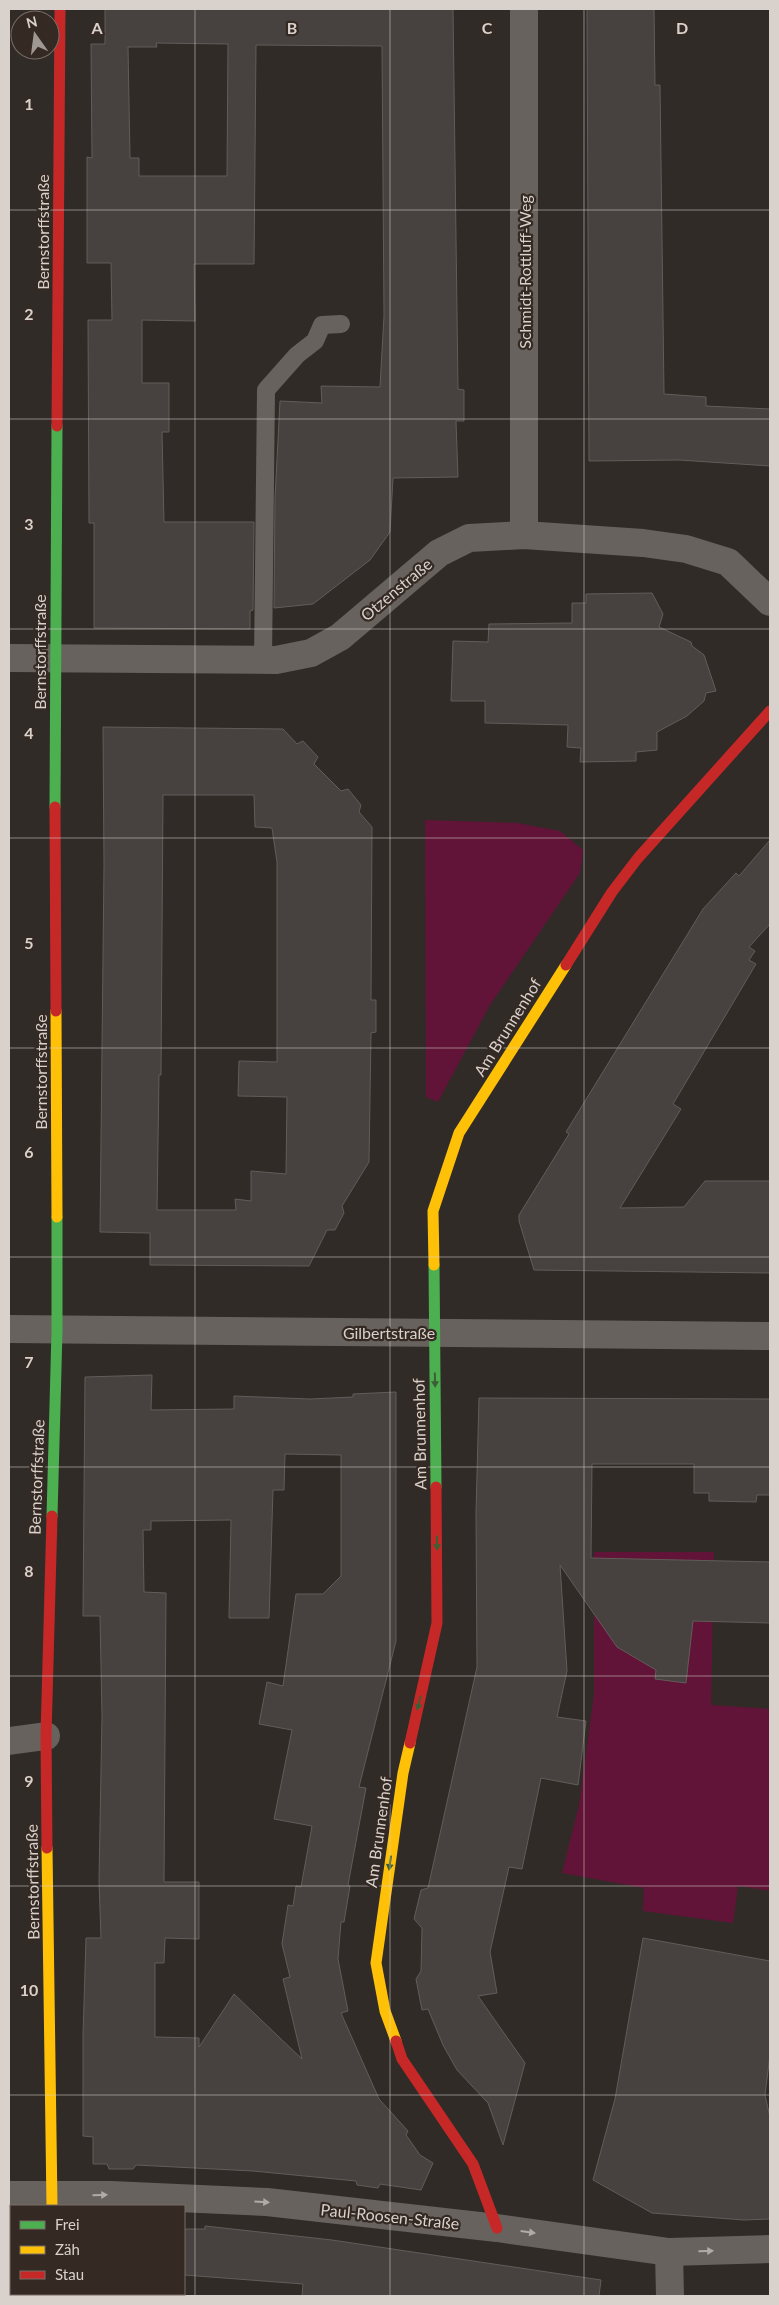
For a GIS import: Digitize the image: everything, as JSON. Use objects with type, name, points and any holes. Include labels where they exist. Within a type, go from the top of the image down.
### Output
[{"type":"street","name":"Bernstorffstraße","points":[[51,2201],[52,2114],[46,1736],[57,1331],[55,658],[60,9]]},
{"type":"street","name":"Schmidt-Rottluff-Weg","points":[[524,9],[524,535]]},
{"type":"street","name":"Otzenstraße","points":[[9,658],[276,660],[311,654],[340,637],[439,554],[469,538],[524,535],[643,543],[686,549],[728,562],[770,602]]},
{"type":"street","name":"Am Brunnenhof","points":[[497,2228],[473,2164],[402,2060],[385,2011],[376,1963],[403,1773],[437,1622],[433,1211],[459,1134],[612,892],[638,858],[770,711]]},
{"type":"street","name":"Gilbertstraße","points":[[9,1329],[57,1331],[435,1332],[770,1336]]},
{"type":"street","points":[[9,1741],[46,1736]]},
{"type":"street","name":"Paul-Roosen-Straße","points":[[9,2196],[51,2201],[111,2195],[267,2202],[497,2228],[669,2252],[770,2250]]},
{"type":"street","points":[[669,2252],[670,2296]]},
{"type":"lane","points":[[263,660],[266,390],[297,355],[314,341],[322,325],[341,324]]},
{"type":"shaded area","points":[[425,820],[517,823],[560,831],[583,850],[580,873],[490,1005],[438,1102],[426,1097]]},
{"type":"shaded area","points":[[594,1552],[714,1552],[711,1705],[770,1709],[770,1891],[738,1886],[733,1923],[643,1911],[644,1888],[562,1873],[579,1805],[594,1694]]},
{"type":"building","points":[[105,9],[453,9],[458,389],[464,390],[464,421],[456,421],[458,477],[393,478],[390,532],[370,560],[313,604],[274,608],[275,498],[280,401],[322,403],[321,386],[380,387],[384,316],[382,46],[256,45],[254,264],[194,264],[195,321],[142,320],[142,383],[169,383],[169,432],[162,432],[164,522],[254,522],[253,610],[250,611],[250,629],[94,628],[94,523],[89,523],[88,320],[112,320],[111,263],[87,263],[87,157],[92,158],[91,44],[105,44]],"holes":[[[156,43],[228,44],[227,176],[139,176],[139,158],[130,158],[128,47],[157,47]]]},
{"type":"building","points":[[587,9],[654,9],[655,85],[660,85],[664,394],[706,397],[706,406],[770,409],[770,466],[679,460],[589,461]]},
{"type":"building","points":[[652,593],[663,614],[659,627],[691,642],[692,646],[704,655],[716,691],[706,693],[704,701],[687,716],[657,732],[657,750],[636,752],[636,761],[580,762],[581,748],[567,747],[568,725],[485,723],[485,701],[451,701],[453,641],[488,642],[489,624],[572,623],[572,603],[586,603],[586,594]]},
{"type":"building","points":[[103,727],[283,729],[297,744],[303,741],[318,757],[314,764],[341,791],[348,789],[361,805],[359,812],[372,827],[371,1000],[376,1000],[376,1032],[371,1033],[369,1162],[342,1206],[344,1213],[335,1230],[327,1230],[309,1266],[150,1265],[150,1233],[100,1232],[104,865]],"holes":[[[163,795],[254,795],[255,827],[272,828],[277,862],[277,1062],[239,1061],[238,1096],[287,1097],[286,1174],[251,1171],[251,1201],[235,1199],[236,1210],[157,1210],[159,1075],[161,1075]]]},
{"type":"building","points":[[770,840],[770,924],[749,947],[755,951],[749,960],[756,964],[673,1104],[681,1109],[620,1208],[684,1207],[705,1181],[770,1181],[770,1273],[534,1270],[519,1221],[519,1215],[569,1134],[566,1132],[703,909],[736,873],[739,876]]},
{"type":"building","points":[[152,1375],[151,1410],[234,1409],[234,1396],[310,1399],[396,1392],[396,1641],[359,1787],[366,1788],[348,1885],[350,1886],[344,1922],[341,1922],[338,1959],[348,2011],[341,2013],[379,2099],[408,2131],[406,2135],[420,2155],[433,2163],[421,2190],[380,2184],[378,2188],[357,2185],[356,2181],[253,2171],[136,2165],[133,2169],[109,2169],[107,2164],[93,2164],[93,2137],[83,2136],[83,2036],[86,1938],[101,1938],[99,1881],[102,1716],[100,1616],[83,1616],[85,1377]],"holes":[[[285,1454],[341,1455],[341,1576],[323,1594],[296,1594],[283,1686],[267,1682],[259,1724],[292,1730],[274,1819],[312,1826],[301,1887],[296,1886],[293,1906],[288,1905],[282,1944],[290,1977],[283,1979],[302,2059],[234,1994],[199,2047],[199,2038],[155,2037],[155,1963],[164,1963],[165,1938],[199,1939],[199,1882],[164,1882],[166,1593],[144,1592],[143,1530],[151,1530],[151,1521],[231,1520],[229,1618],[269,1618],[273,1490],[284,1490]]]},
{"type":"building","points":[[479,1398],[770,1399],[770,1495],[757,1495],[756,1502],[709,1501],[709,1493],[694,1493],[694,1464],[592,1464],[591,1558],[770,1562],[770,1623],[693,1621],[686,1683],[655,1679],[656,1670],[617,1647],[560,1565],[567,1671],[557,1717],[586,1721],[578,1785],[541,1778],[522,1869],[509,1867],[490,1952],[497,1993],[478,1996],[525,2063],[503,2145],[488,2103],[457,2070],[443,2045],[428,2009],[422,2010],[416,1979],[421,1971],[422,1928],[414,1919],[421,1890],[428,1888],[477,1667],[476,1512]]},
{"type":"building","points":[[643,1938],[770,1961],[770,2055],[765,2095],[770,2117],[770,2219],[744,2220],[652,2213],[593,2180],[615,2099]]},
{"type":"building","points":[[205,2226],[332,2240],[601,2280],[599,2296],[302,2296],[303,2284],[185,2275],[185,2229],[205,2229]]},
{"type":"traffic: fast","points":[[55,807],[57,426]]},
{"type":"traffic: fast","points":[[52,1516],[57,1331],[57,1217]]},
{"type":"traffic: fast","points":[[434,1265],[436,1487]]},
{"type":"traffic: slow","points":[[434,1265],[433,1211],[459,1133],[566,965]]},
{"type":"traffic: slow","points":[[56,1011],[57,1217]]},
{"type":"traffic: slow","points":[[396,2041],[385,2011],[376,1963],[403,1773],[410,1743]]},
{"type":"traffic: slow","points":[[47,1848],[52,2205]]},
{"type":"traffic: jam","points":[[57,426],[60,9]]},
{"type":"traffic: jam","points":[[566,965],[612,892],[638,858],[770,711]]},
{"type":"traffic: jam","points":[[55,807],[56,1011]]},
{"type":"traffic: jam","points":[[410,1743],[437,1623],[436,1487]]},
{"type":"traffic: jam","points":[[47,1848],[46,1736],[52,1516]]},
{"type":"traffic: jam","points":[[396,2041],[402,2059],[473,2164],[497,2228]]}]
